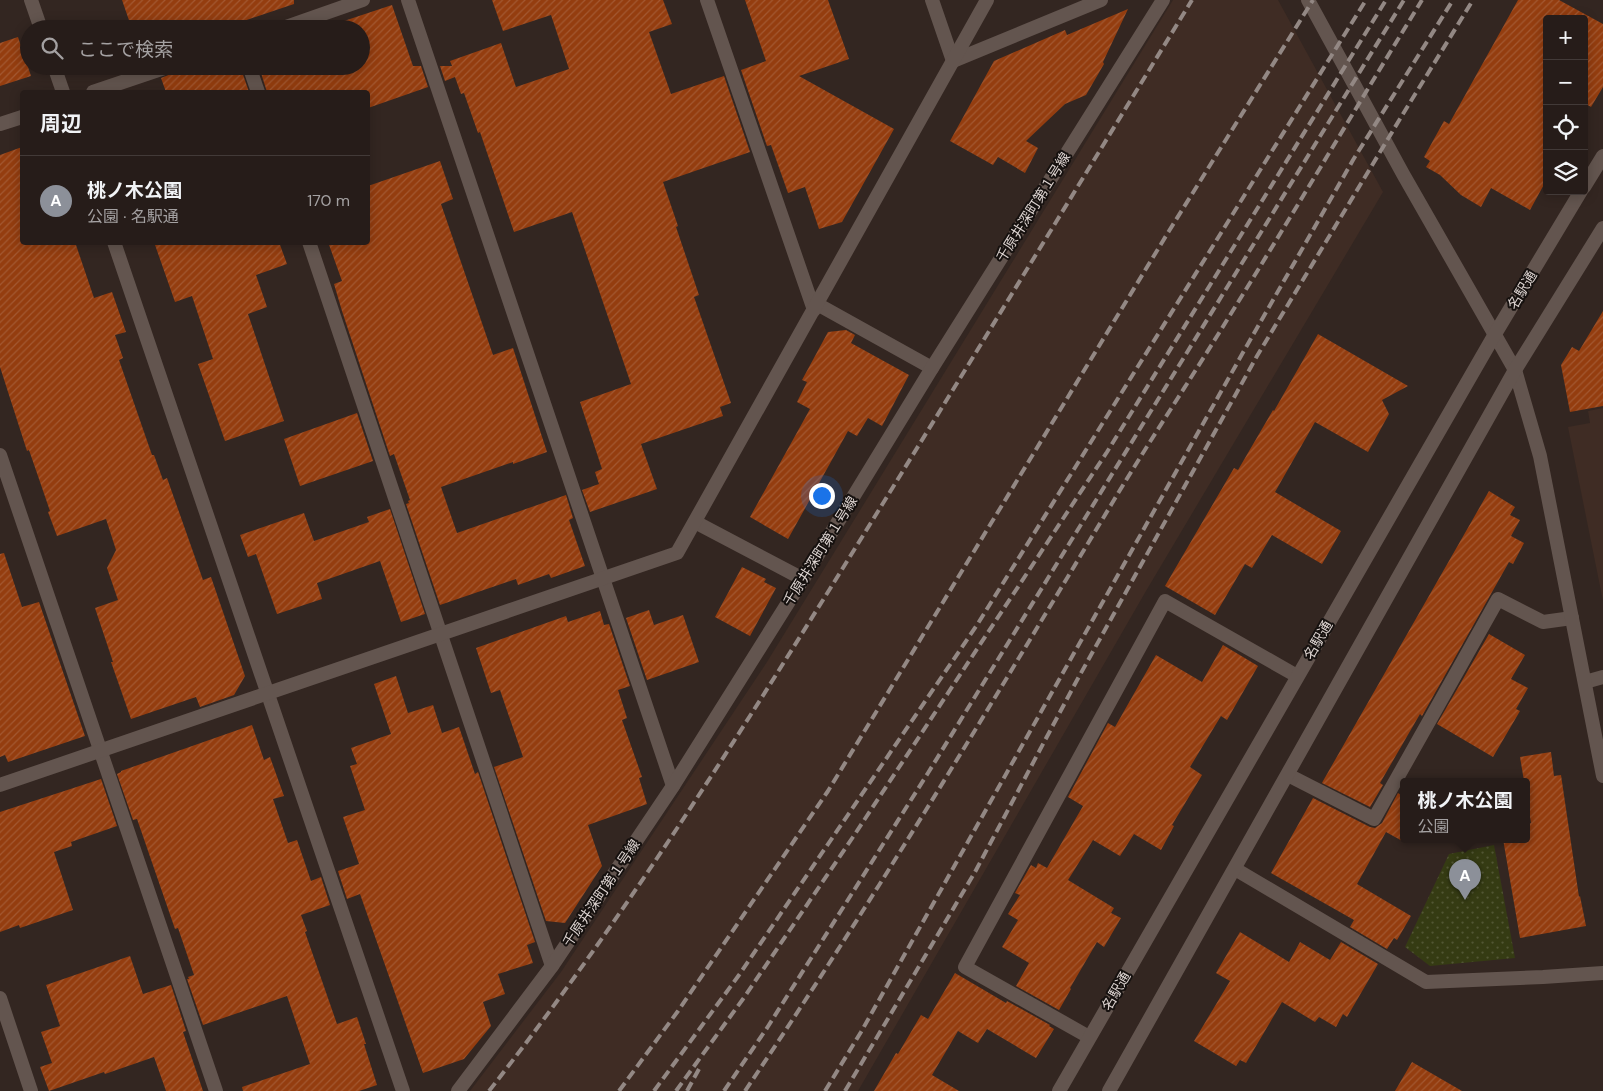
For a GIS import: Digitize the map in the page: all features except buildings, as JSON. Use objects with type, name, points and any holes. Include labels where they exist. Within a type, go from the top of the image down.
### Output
[{"type":"street","points":[[31,0],[38,20]]},
{"type":"street","points":[[306,20],[363,0]]},
{"type":"street","points":[[408,0],[673,786]]},
{"type":"street","points":[[707,0],[816,307],[932,368]]},
{"type":"street","points":[[932,0],[953,61]]},
{"type":"street","points":[[0,785],[677,554],[986,0]]},
{"type":"street","points":[[953,61],[1101,0]]},
{"type":"street","name":"千原井深町第１号線","points":[[458,1091],[552,966],[673,786],[1163,0]]},
{"type":"street","points":[[1308,0],[1403,174],[1515,370],[1540,456],[1603,776]]},
{"type":"street","points":[[57,75],[62,90]]},
{"type":"street","points":[[99,90],[143,75]]},
{"type":"street","points":[[252,75],[257,90]]},
{"type":"street","points":[[0,124],[20,118]]},
{"type":"street","points":[[1588,180],[1603,156]]},
{"type":"street","name":"名駅通","points":[[1059,1091],[1495,334],[1579,195]]},
{"type":"street","points":[[1108,1091],[1515,370],[1603,228]]},
{"type":"street","points":[[115,245],[402,1091]]},
{"type":"street","points":[[310,245],[552,966]]},
{"type":"street","points":[[0,455],[216,1091]]},
{"type":"street","points":[[695,522],[803,579]]},
{"type":"street","points":[[1288,775],[1374,819],[1498,599],[1542,622],[1572,618]]},
{"type":"street","points":[[1089,1037],[965,967],[1165,601],[1297,676]]},
{"type":"street","points":[[1585,682],[1603,677]]},
{"type":"street","points":[[1234,870],[1426,982],[1603,973]]},
{"type":"street","points":[[0,998],[31,1091]]},
{"type":"shaded area","points":[[1173,0],[1278,0],[1383,192],[1146,591],[858,1091],[470,1091],[561,972],[767,662]]},
{"type":"shaded area","points":[[1603,408],[1603,601],[1568,427],[1590,423],[1588,411]]},
{"type":"green space","points":[[1494,845],[1515,958],[1430,966],[1405,947],[1449,854]]},
{"type":"railway","points":[[489,1091],[540,1024],[637,888],[730,747],[864,534],[1192,0]]},
{"type":"railway","points":[[619,1091],[678,1011],[828,791],[1169,231],[1313,0]]},
{"type":"railway","points":[[654,1091],[739,975],[977,625],[1366,0]]},
{"type":"railway","points":[[676,1091],[743,999],[853,837],[1107,452],[1386,0]]},
{"type":"railway","points":[[724,1091],[767,1028],[928,773],[1404,0]]},
{"type":"railway","points":[[745,1091],[840,947],[932,801],[1125,482],[1252,280],[1422,0]]},
{"type":"railway","points":[[825,1091],[861,1032],[1353,160],[1453,0]]},
{"type":"railway","points":[[845,1091],[975,872],[1076,682],[1257,356],[1473,0]]},
{"type":"railway","points":[[687,1091],[699,1069]]},
{"type":"place","name":"桃ノ木公園","points":[[1465,900]]}]
